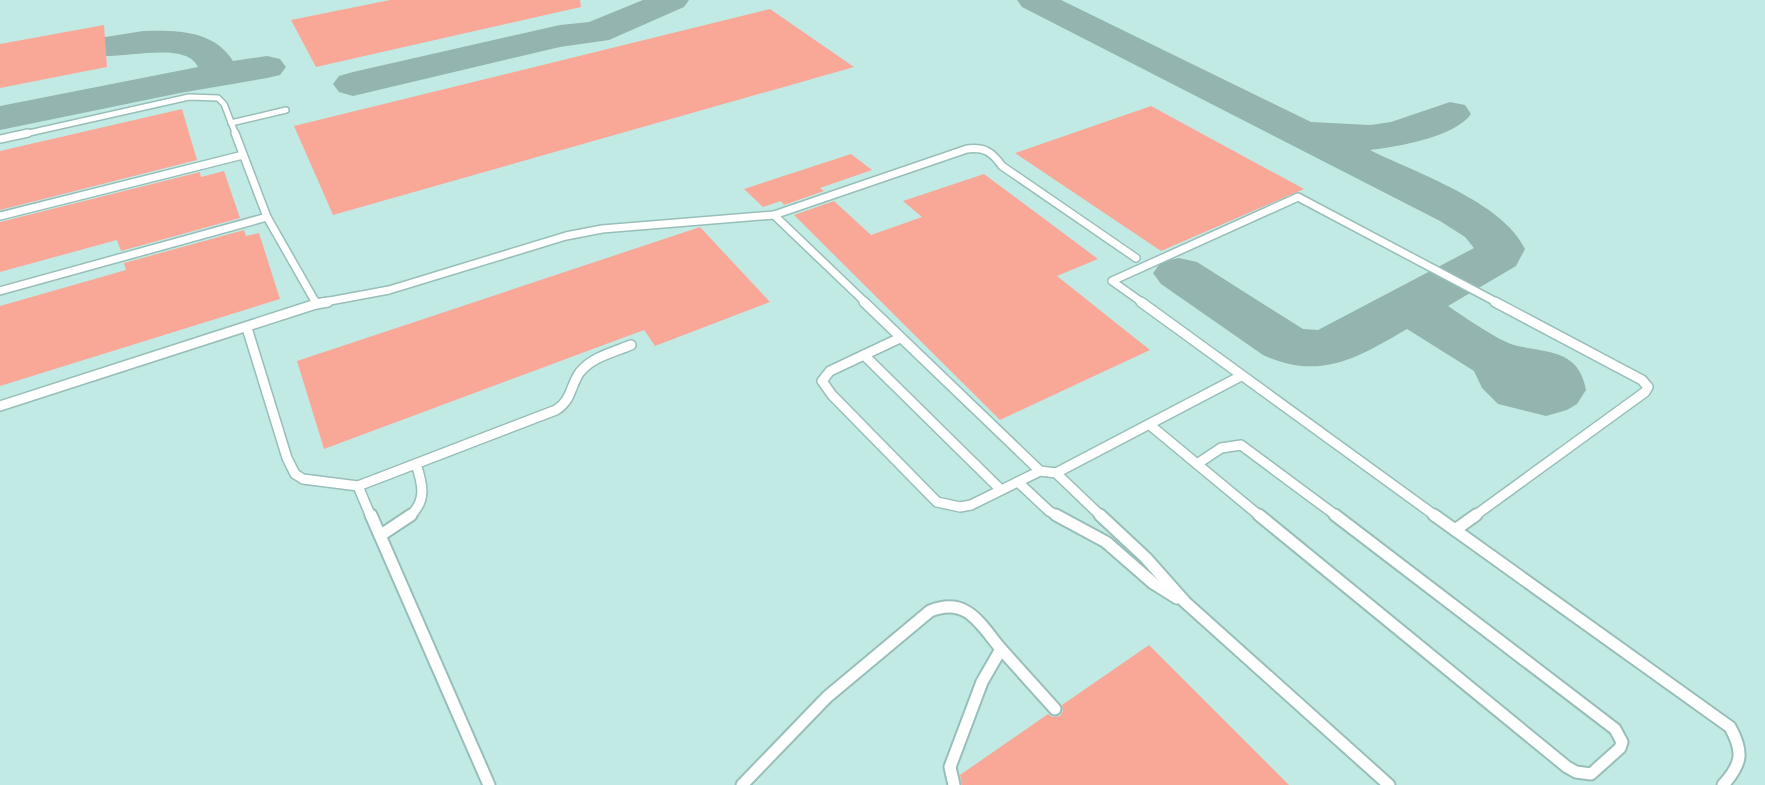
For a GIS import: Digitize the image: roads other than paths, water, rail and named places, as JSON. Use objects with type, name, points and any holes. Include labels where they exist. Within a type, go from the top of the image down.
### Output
[{"type":"lane","points":[[0,139],[199,96],[213,96],[222,100],[267,217],[316,304]]},
{"type":"lane","points":[[231,123],[286,110]]},
{"type":"lane","points":[[0,406],[316,304],[389,290],[566,236],[634,224],[774,215],[967,149],[977,148],[992,152],[1002,166],[1136,258]]},
{"type":"lane","points":[[0,216],[243,155]]},
{"type":"lane","points":[[1455,530],[1645,392],[1647,384],[1301,197],[1113,279],[1114,284],[1455,530],[1730,727],[1742,753],[1741,766],[1723,785]]},
{"type":"lane","points":[[774,215],[1040,471]]},
{"type":"lane","points":[[0,291],[267,217]]},
{"type":"lane","points":[[247,328],[287,458],[295,474],[303,479],[358,486],[566,405],[571,400],[578,376],[588,364],[631,345]]},
{"type":"lane","points":[[900,338],[824,376],[824,387],[937,502],[960,507],[971,505],[1040,471],[1056,473],[1241,376]]},
{"type":"lane","points":[[864,355],[1001,490]]},
{"type":"lane","points":[[1150,425],[1197,464],[1567,766],[1576,772],[1591,774],[1620,748],[1622,742],[1615,729],[1248,448],[1239,444],[1228,445],[1197,464]]},
{"type":"lane","points":[[381,535],[410,516],[421,503],[425,492],[424,483],[416,464]]},
{"type":"lane","points":[[1056,473],[1146,558],[1185,602],[1389,785]]},
{"type":"lane","points":[[1018,482],[1049,511],[1106,542],[1153,583],[1185,602]]},
{"type":"lane","points":[[358,486],[489,785]]},
{"type":"lane","points":[[741,785],[827,697],[930,611],[942,604],[951,603],[969,612],[1055,709]]},
{"type":"lane","points":[[954,785],[950,766],[982,682],[1001,649]]}]
